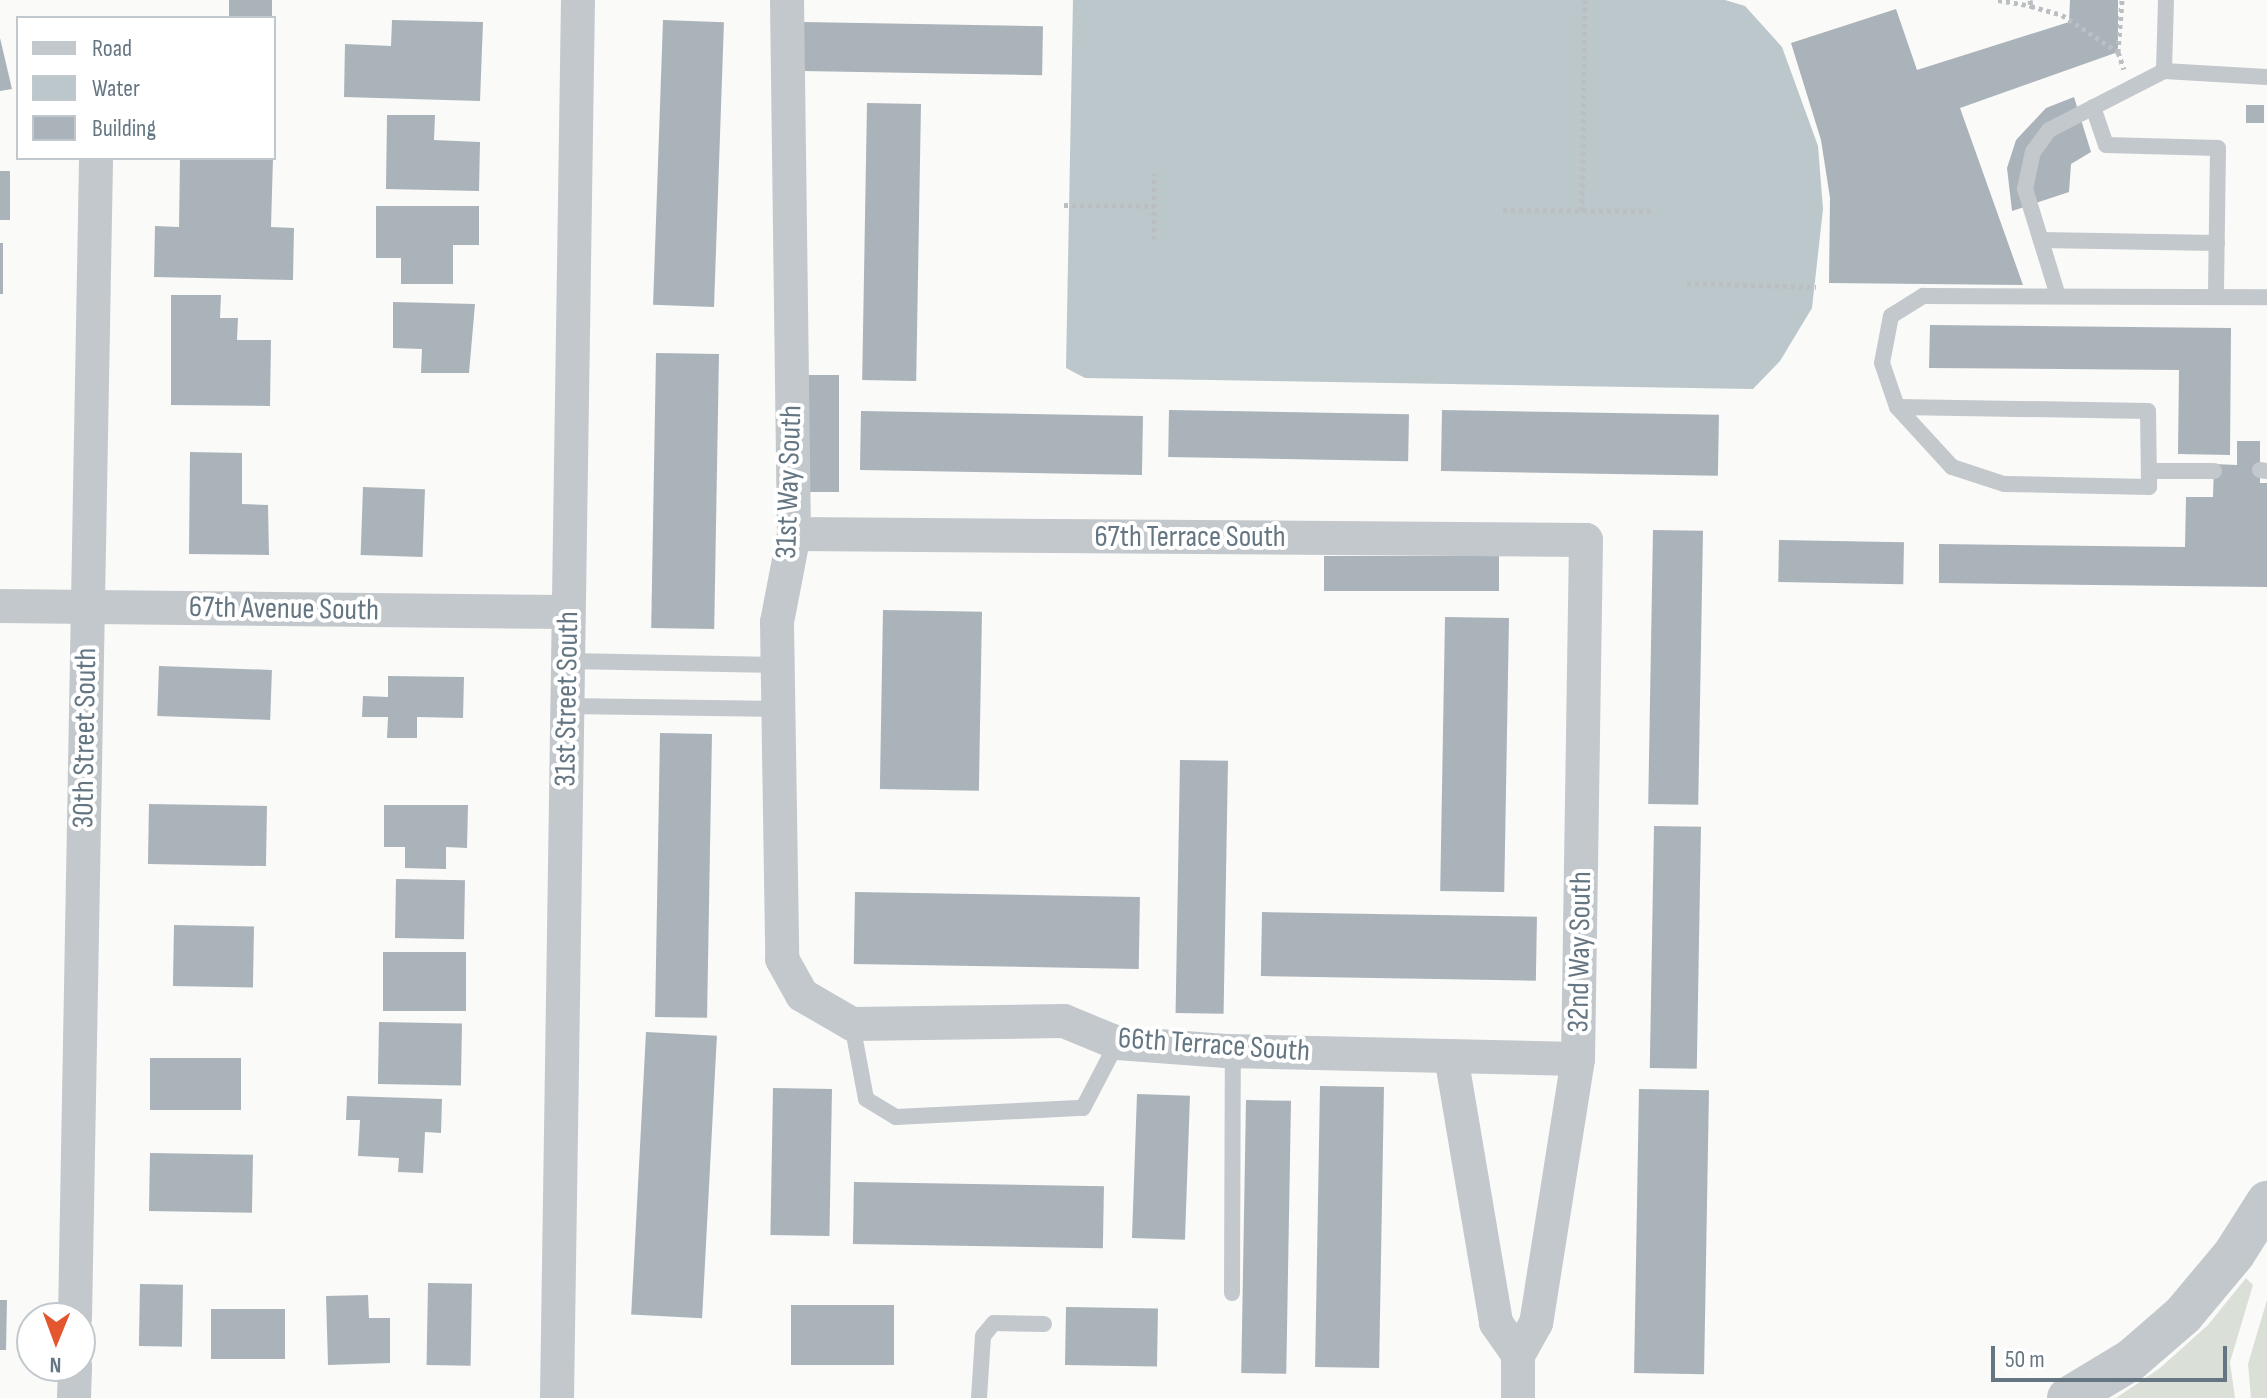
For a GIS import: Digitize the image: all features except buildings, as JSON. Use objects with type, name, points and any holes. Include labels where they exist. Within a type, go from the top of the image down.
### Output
[{"type":"street","name":"31st Street South","points":[[557,1398],[578,0]]},
{"type":"street","name":"31st Way South","points":[[787,0],[794,534],[777,622],[782,959],[802,995],[852,1024]]},
{"type":"street","name":"30th Street South","points":[[75,1302],[96,160]]},
{"type":"street","name":"67th Terrace South","points":[[794,534],[1586,540]]},
{"type":"street","name":"32nd Way South","points":[[1518,1398],[1518,1355],[1536,1323],[1578,1059],[1586,540]]},
{"type":"street","name":"67th Avenue South","points":[[0,606],[568,612]]},
{"type":"street","name":"66th Terrace South","points":[[852,1024],[1064,1021],[1117,1043],[1233,1051],[1578,1059]]},
{"type":"street","points":[[1451,1056],[1496,1323],[1518,1355]]},
{"type":"street","points":[[2068,1398],[2131,1360],[2183,1315],[2234,1254],[2267,1202]]},
{"type":"street","points":[[1488,1275],[1544,1274]]},
{"type":"lane","points":[[2164,71],[2166,0]]},
{"type":"lane","points":[[2058,296],[2025,189],[2033,152],[2049,130],[2164,71],[2267,77]]},
{"type":"lane","points":[[2093,107],[2106,145],[2218,148],[2216,297]]},
{"type":"lane","points":[[2041,240],[2217,243]]},
{"type":"lane","points":[[1897,407],[2148,411],[2149,487],[2004,484],[1952,467],[1897,407],[1882,363],[1891,316],[1923,296],[2267,297]]},
{"type":"lane","points":[[2149,471],[2214,471]]},
{"type":"lane","points":[[567,661],[777,665]]},
{"type":"lane","points":[[567,706],[778,709]]},
{"type":"lane","points":[[852,1024],[866,1099],[896,1117],[1083,1108],[1117,1043]]},
{"type":"lane","points":[[1232,1293],[1233,1051]]},
{"type":"lane","points":[[979,1398],[979,1356],[988,1329],[994,1323],[1044,1324]]},
{"type":"path","points":[[1582,211],[1585,0]]},
{"type":"path","points":[[1998,0],[2031,3],[2062,15],[2118,52]]},
{"type":"path","points":[[2122,0],[2118,52],[2130,88]]},
{"type":"path","points":[[1154,173],[1154,239]]},
{"type":"path","points":[[1064,205],[1154,206]]},
{"type":"path","points":[[1503,210],[1652,211]]},
{"type":"path","points":[[1687,283],[1816,287]]},
{"type":"shaded area","points":[[2246,1278],[2253,1285],[2230,1362],[2235,1398],[2116,1398],[2160,1368],[2208,1325]]},
{"type":"shaded area","points":[[2267,1300],[2267,1398],[2251,1398],[2248,1364]]},
{"type":"water","points":[[1073,0],[1725,0],[1745,6],[1782,47],[1818,146],[1823,209],[1812,308],[1780,361],[1753,389],[1085,378],[1066,368]]}]
